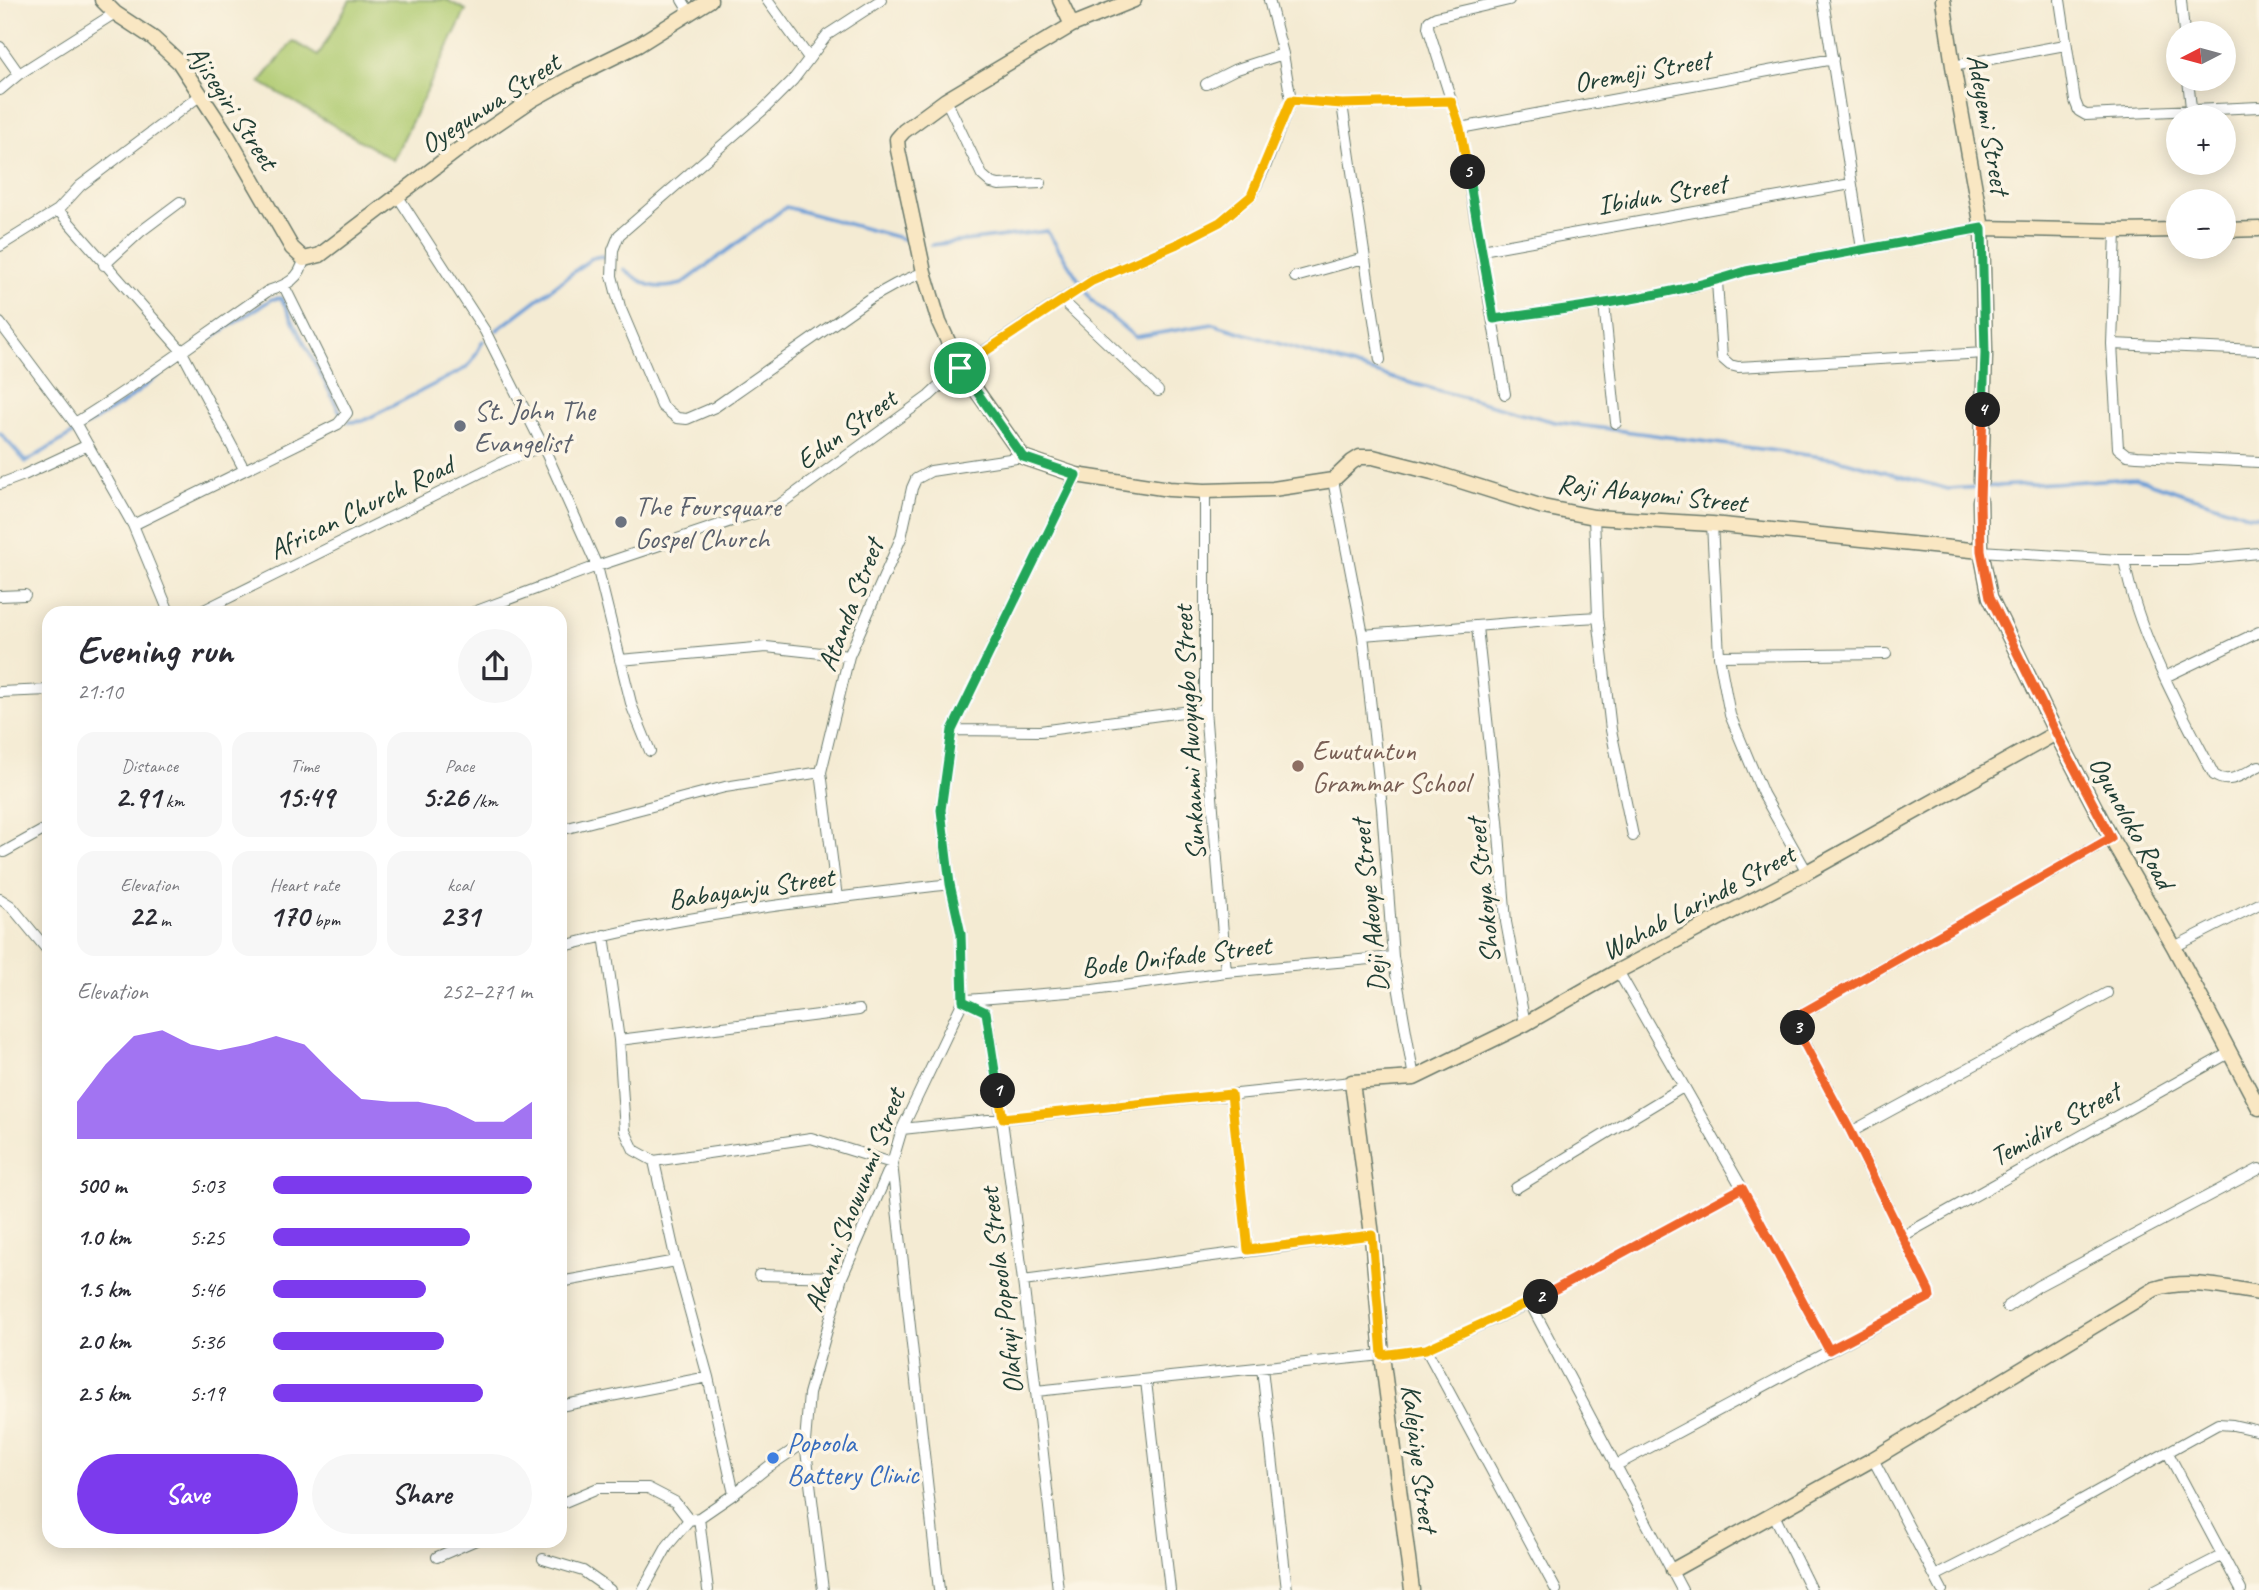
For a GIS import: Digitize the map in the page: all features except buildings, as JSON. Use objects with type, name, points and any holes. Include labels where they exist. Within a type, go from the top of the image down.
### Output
[{"type":"street","name":"Ajisegiri Street","points":[[102,0],[179,62],[202,94],[292,248],[304,258]]},
{"type":"street","name":"Oyegunwa Street","points":[[304,258],[320,255],[455,152],[533,99],[638,45],[686,6],[710,0]]},
{"type":"street","points":[[767,0],[809,58]]},
{"type":"street","points":[[881,0],[827,35],[793,80],[764,109],[619,235],[612,250],[612,276],[620,307],[662,406],[677,418],[687,419],[700,415],[768,372],[869,299],[923,272]]},
{"type":"street","points":[[1060,0],[1072,25]]},
{"type":"street","points":[[1133,0],[1072,25],[946,100],[897,139],[923,272],[939,322],[960,368],[1023,457],[1076,475],[1169,489],[1273,489],[1333,481]]},
{"type":"street","points":[[1269,0],[1291,100],[1342,104],[1451,101]]},
{"type":"street","points":[[1505,394],[1460,128],[1427,27],[1429,21],[1436,17],[1509,0]]},
{"type":"street","points":[[1823,0],[1861,248]]},
{"type":"street","name":"Adeyemi Street","points":[[1943,0],[1982,228],[1985,353],[1981,551]]},
{"type":"street","points":[[2060,0],[2065,45],[2079,111],[2086,115],[2166,110]]},
{"type":"street","points":[[2180,0],[2183,21]]},
{"type":"street","points":[[0,90],[19,74],[115,13]]},
{"type":"street","points":[[1953,66],[2065,45]]},
{"type":"street","points":[[0,47],[19,74]]},
{"type":"street","points":[[1206,84],[1234,70],[1283,54]]},
{"type":"street","name":"Oremeji Street","points":[[1460,128],[1833,59]]},
{"type":"street","points":[[0,246],[58,210],[80,186],[202,94]]},
{"type":"street","points":[[946,100],[982,175],[991,183],[1041,183]]},
{"type":"street","name":"Edun Street","points":[[490,606],[597,566],[779,505],[929,396],[960,368],[1076,291],[1092,281],[1220,222],[1251,196],[1291,100]]},
{"type":"street","points":[[1342,104],[1380,360]]},
{"type":"street","points":[[2236,107],[2259,107]]},
{"type":"street","name":"Ibidun Street","points":[[1482,250],[1851,184]]},
{"type":"street","points":[[397,195],[485,331],[543,446],[597,566],[632,706],[650,751]]},
{"type":"street","points":[[104,265],[140,232],[180,202]]},
{"type":"street","points":[[58,210],[181,350],[244,469]]},
{"type":"street","points":[[1494,319],[1604,303],[1717,281],[1746,271],[1861,248],[1982,228],[2166,230]]},
{"type":"street","points":[[2236,230],[2259,229]]},
{"type":"street","points":[[2116,231],[2112,344],[2117,439],[2121,452],[2137,456],[2259,462]]},
{"type":"street","points":[[78,427],[181,350],[268,291],[284,286],[302,271],[304,258]]},
{"type":"street","points":[[1295,277],[1364,258]]},
{"type":"street","points":[[1717,281],[1722,358],[1730,365],[1861,361],[1985,353]]},
{"type":"street","points":[[133,525],[338,424],[347,413],[284,286]]},
{"type":"street","points":[[1062,300],[1158,391]]},
{"type":"street","points":[[1604,303],[1616,423]]},
{"type":"street","points":[[0,323],[78,427],[133,525],[167,606]]},
{"type":"street","points":[[2112,344],[2259,350]]},
{"type":"street","points":[[0,484],[88,445]]},
{"type":"street","name":"African Church Road","points":[[212,606],[504,461],[543,446]]},
{"type":"street","name":"Atanda Street","points":[[837,898],[821,772],[849,656],[901,538],[912,488],[916,479],[931,471],[1023,457]]},
{"type":"street","name":"Raji Abayomi Street","points":[[1333,481],[1352,461],[1360,457],[1373,457],[1432,472],[1543,507],[1594,517],[1712,524],[1981,551]]},
{"type":"street","points":[[963,1001],[961,934],[950,884],[941,810],[952,730],[1076,475]]},
{"type":"street","name":"Deji Adeoye Street","points":[[1333,481],[1363,635],[1382,808],[1393,957],[1414,1078]]},
{"type":"street","name":"Sunkanmi Awoyugbo Street","points":[[1205,491],[1205,709],[1226,972]]},
{"type":"street","points":[[1594,517],[1598,617],[1611,730],[1633,836]]},
{"type":"street","points":[[1712,524],[1719,656],[1730,715],[1763,794],[1807,872]]},
{"type":"street","points":[[1981,551],[2124,560],[2187,560],[2259,553]]},
{"type":"street","name":"Ogunoloko Road","points":[[1981,551],[1990,597],[2056,733],[2259,1108]]},
{"type":"street","points":[[2124,560],[2140,621],[2214,775],[2228,781],[2259,766]]},
{"type":"street","points":[[0,596],[25,595]]},
{"type":"street","points":[[1363,635],[1598,617]]},
{"type":"street","name":"Shokoya Street","points":[[1478,627],[1499,821],[1506,922],[1525,1024]]},
{"type":"street","points":[[2165,677],[2259,632]]},
{"type":"street","points":[[620,660],[766,648],[849,656]]},
{"type":"street","points":[[1719,656],[1886,654]]},
{"type":"street","points":[[0,692],[42,690]]},
{"type":"street","points":[[952,730],[1040,731],[1205,709]]},
{"type":"street","name":"Wahab Larinde Street","points":[[1352,1082],[1414,1078],[1525,1024],[1618,971],[1807,872],[2056,733]]},
{"type":"street","points":[[567,828],[725,787],[821,772]]},
{"type":"street","points":[[4,852],[42,831]]},
{"type":"street","points":[[1615,1466],[1930,1297],[1903,1236],[1798,1032],[1798,1020],[1804,1012],[2111,838]]},
{"type":"street","name":"Babayanju Street","points":[[567,945],[699,916],[950,884]]},
{"type":"street","points":[[0,899],[11,906],[42,944]]},
{"type":"street","points":[[2174,947],[2259,904]]},
{"type":"street","points":[[604,935],[619,1040],[625,1131],[634,1150],[654,1161],[811,1138],[892,1163],[939,1590]]},
{"type":"street","name":"Bode Onifade Street","points":[[963,1001],[1093,990],[1226,972],[1393,957]]},
{"type":"street","points":[[1618,971],[1742,1188],[1829,1350]]},
{"type":"street","points":[[1851,1132],[2107,993]]},
{"type":"street","name":"Olafuyi Popoola Street","points":[[963,1001],[986,1012],[1003,1118],[1058,1590]]},
{"type":"street","name":"Akanni Showunmi Street","points":[[823,1590],[805,1442],[809,1394],[842,1277],[892,1163],[902,1129],[963,1001]]},
{"type":"street","points":[[619,1040],[859,1010]]},
{"type":"street","name":"Temidire Street","points":[[1903,1236],[2230,1053]]},
{"type":"street","points":[[902,1129],[1352,1082]]},
{"type":"street","name":"Kalejaiye Street","points":[[1352,1082],[1372,1235],[1382,1355],[1412,1590]]},
{"type":"street","points":[[1516,1188],[1683,1087]]},
{"type":"street","points":[[1231,1094],[1248,1250]]},
{"type":"street","points":[[654,1161],[734,1494]]},
{"type":"street","points":[[2010,1305],[2038,1286],[2259,1169]]},
{"type":"street","points":[[1036,1391],[1426,1349],[1530,1303],[1742,1188]]},
{"type":"street","points":[[1023,1281],[1372,1235]]},
{"type":"street","points":[[567,1281],[676,1261]]},
{"type":"street","points":[[759,1275],[842,1277]]},
{"type":"street","points":[[1673,1570],[1873,1459],[2155,1289],[2169,1284],[2199,1284],[2259,1293]]},
{"type":"street","points":[[1530,1303],[1682,1590]]},
{"type":"street","points":[[1426,1349],[1556,1590]]},
{"type":"street","points":[[1262,1368],[1287,1590]]},
{"type":"street","points":[[567,1405],[708,1377]]},
{"type":"street","points":[[1146,1381],[1170,1590]]},
{"type":"street","points":[[1935,1576],[2218,1424],[2259,1431]]},
{"type":"street","points":[[643,1590],[668,1545],[694,1519],[734,1494],[805,1442]]},
{"type":"street","points":[[2168,1453],[2241,1590]]},
{"type":"street","points":[[1873,1459],[1942,1590]]},
{"type":"street","points":[[567,1501],[598,1488],[648,1488],[675,1502],[694,1519],[708,1590]]},
{"type":"street","points":[[1773,1513],[1811,1590]]},
{"type":"street","points":[[437,1557],[458,1548]]},
{"type":"street","points":[[2155,1590],[2222,1555]]},
{"type":"street","points":[[543,1559],[583,1571],[610,1590]]},
{"type":"green space","points":[[350,0],[447,0],[466,10],[393,160],[260,82],[293,41],[318,56]]},
{"type":"waterway","points":[[624,269],[651,286],[682,284],[786,207],[911,241]]},
{"type":"waterway","points":[[931,245],[1047,231],[1093,302],[1135,337],[1213,324],[1396,379],[1555,422],[1838,459],[1948,489],[2136,478],[2248,515],[2259,516]]},
{"type":"waterway","points":[[497,330],[592,258],[602,256],[608,259]]},
{"type":"waterway","points":[[192,350],[272,299],[281,298],[341,414]]},
{"type":"waterway","points":[[349,422],[363,421],[464,369],[471,363],[483,341]]},
{"type":"waterway","points":[[0,433],[26,462],[125,402],[177,361]]},
{"type":"place","name":"St. John The Evangelist","points":[[460,426]]},
{"type":"place","name":"The Foursquare Gospel Church","points":[[621,522]]},
{"type":"place","name":"Ewutuntun Grammar School","points":[[1298,766]]},
{"type":"place","name":"Popoola Battery Clinic","points":[[773,1458]]},
{"type":"route","points":[[1291,100],[1342,104],[1451,101],[1460,128],[1494,319],[1660,293],[1717,281],[1746,271],[1982,228],[1985,353],[1981,551],[1990,597],[2111,838],[1804,1012],[1798,1020],[1798,1032],[1903,1236],[1930,1297],[1829,1350],[1742,1188],[1530,1303],[1426,1349],[1382,1355],[1372,1235],[1248,1250],[1231,1094],[1003,1118],[986,1012],[963,1001],[961,934],[950,884],[941,810],[952,730],[1076,475],[1023,457],[960,368],[1092,281],[1220,222],[1251,196],[1291,100]]}]
